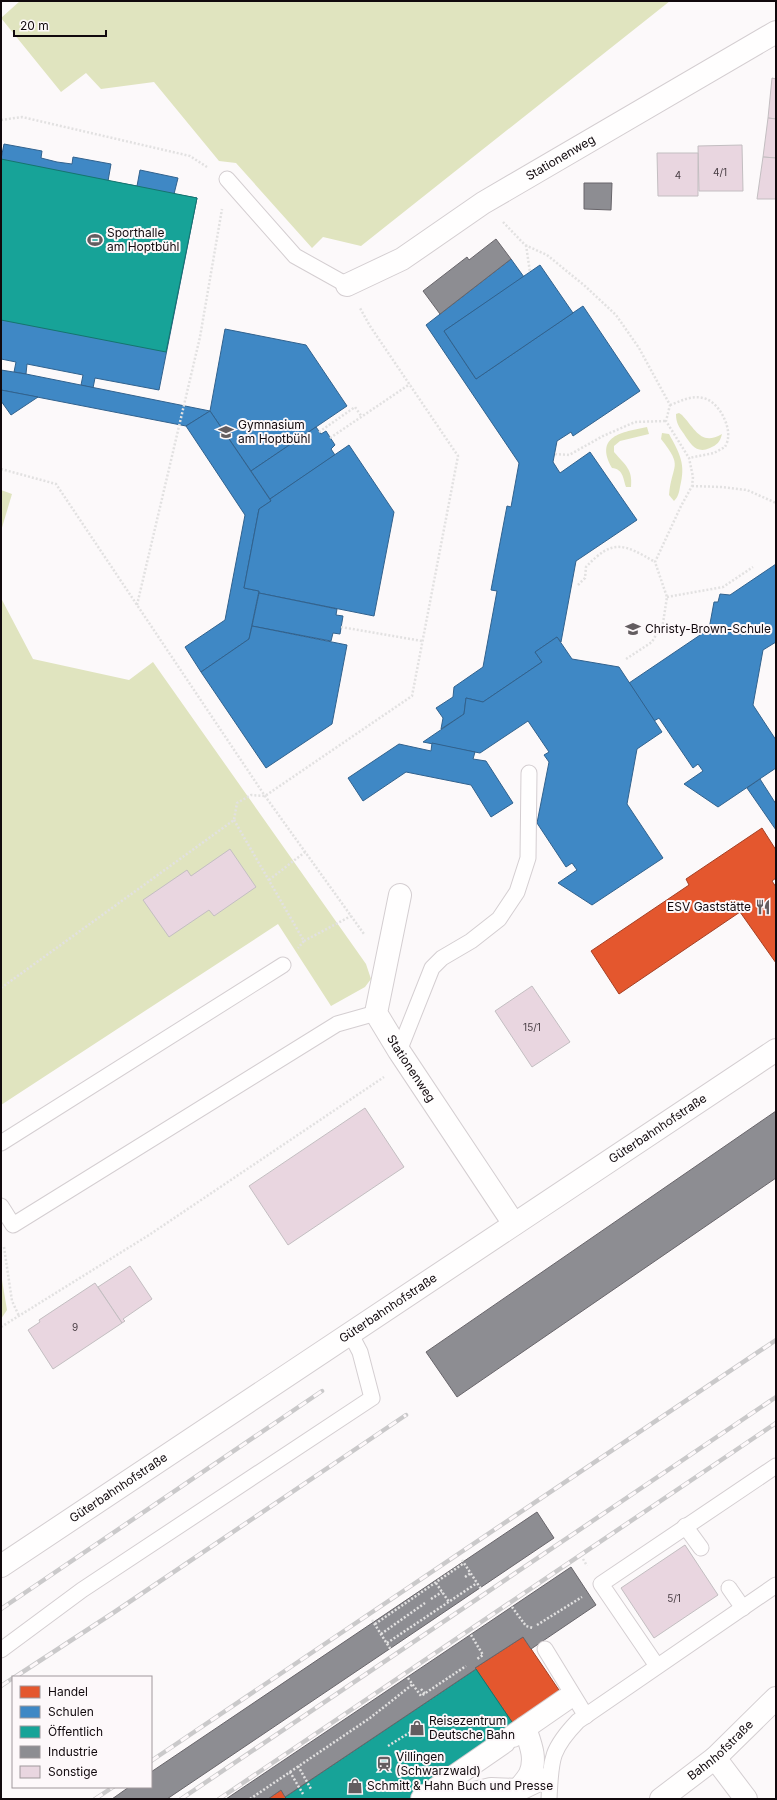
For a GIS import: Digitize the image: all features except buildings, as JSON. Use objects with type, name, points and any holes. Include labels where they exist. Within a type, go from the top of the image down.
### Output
[{"type":"street","name":"Stationenweg","points":[[347,285],[402,259],[483,203],[776,32]]},
{"type":"street","points":[[376,1013],[387,966],[400,895]]},
{"type":"street","name":"Stationenweg","points":[[376,1013],[403,1057],[514,1224]]},
{"type":"street","name":"Güterbahnhofstraße","points":[[1,1566],[776,1050]]},
{"type":"street","name":"Bahnhofstraße","points":[[661,1799],[716,1758],[776,1698]]},
{"type":"street","points":[[421,1797],[564,1700]]},
{"type":"street","points":[[513,1736],[532,1750],[533,1763],[530,1774],[515,1794]]},
{"type":"street","points":[[716,1758],[746,1799]]},
{"type":"street","points":[[421,1797],[462,1796],[491,1789],[515,1794],[541,1779]]},
{"type":"lane","points":[[227,180],[295,256],[347,285]]},
{"type":"lane","points":[[403,1057],[432,968],[442,958],[471,941],[499,919],[518,892],[528,858],[529,773]]},
{"type":"lane","points":[[1,1143],[283,965]]},
{"type":"lane","points":[[1,1206],[13,1225],[337,1024],[376,1013]]},
{"type":"lane","points":[[1,1650],[82,1590],[372,1398],[360,1352],[350,1333]]},
{"type":"lane","points":[[657,1666],[601,1584],[776,1466]]},
{"type":"lane","points":[[686,1526],[701,1548]]},
{"type":"lane","points":[[549,1799],[553,1755],[562,1738],[586,1716],[776,1585]]},
{"type":"lane","points":[[729,1588],[743,1608]]},
{"type":"lane","points":[[545,1649],[586,1716]]},
{"type":"path","points":[[1,120],[22,117],[190,156],[227,180],[200,337],[137,605]]},
{"type":"path","points":[[530,272],[526,245],[547,255],[585,286],[616,315],[639,348],[670,406],[666,421],[689,458],[693,477],[692,486],[655,562]]},
{"type":"path","points":[[304,941],[234,820],[237,803],[251,795],[265,796],[412,696],[458,456],[370,326],[347,285]]},
{"type":"path","points":[[330,438],[410,384]]},
{"type":"path","points":[[670,406],[691,397],[705,398],[718,407],[727,426],[728,438],[725,447],[714,453],[689,458]]},
{"type":"path","points":[[319,432],[355,407],[362,417]]},
{"type":"path","points":[[555,454],[568,455],[603,436],[635,422],[666,421]]},
{"type":"path","points":[[1,469],[56,484],[265,796],[387,966]]},
{"type":"path","points":[[692,486],[747,490],[776,503]]},
{"type":"path","points":[[578,585],[585,578],[586,567],[605,550],[618,546],[630,548],[655,562],[667,597],[663,623],[652,642],[626,659]]},
{"type":"path","points":[[667,597],[723,587],[753,567]]},
{"type":"path","points":[[341,627],[422,641]]},
{"type":"path","points":[[1,988],[234,820]]},
{"type":"path","points":[[269,880],[305,852]]},
{"type":"path","points":[[283,965],[304,941],[351,916]]},
{"type":"path","points":[[1,1327],[149,1235],[403,1057]]},
{"type":"path","points":[[13,1225],[3,1249],[12,1301],[19,1316]]},
{"type":"path","points":[[462,1560],[481,1589]]},
{"type":"path","points":[[374,1624],[464,1563]]},
{"type":"path","points":[[465,1577],[471,1573]]},
{"type":"path","points":[[436,1583],[449,1602]]},
{"type":"path","points":[[387,1643],[478,1583]]},
{"type":"path","points":[[512,1607],[526,1626],[532,1629],[601,1584]]},
{"type":"path","points":[[431,1599],[442,1592]]},
{"type":"path","points":[[381,1634],[425,1603]]},
{"type":"path","points":[[372,1620],[391,1650]]},
{"type":"path","points":[[471,1635],[483,1655],[477,1659]]},
{"type":"path","points":[[408,1678],[421,1696],[466,1666]]},
{"type":"path","points":[[250,1799],[370,1718],[413,1684]]},
{"type":"path","points":[[421,1689],[425,1694]]},
{"type":"path","points":[[388,1746],[416,1728]]},
{"type":"path","points":[[298,1766],[311,1788]]},
{"type":"path","points":[[290,1772],[304,1794]]},
{"type":"green space","points":[[20,1],[670,1],[361,246],[323,237],[312,248],[236,163],[219,161],[154,82],[101,89],[86,73],[61,92],[1,18]]},
{"type":"green space","points":[[679,413],[699,435],[709,438],[722,434],[718,443],[715,446],[705,450],[695,447],[689,442],[678,425],[676,414]]},
{"type":"green space","points":[[647,427],[649,434],[620,441],[614,446],[614,452],[625,464],[631,476],[631,487],[626,487],[622,474],[618,470],[612,468],[607,457],[606,449],[613,437],[628,431]]},
{"type":"green space","points":[[662,433],[669,434],[681,459],[682,479],[679,491],[674,501],[669,495],[675,466],[672,455],[661,439]]},
{"type":"green space","points":[[1,490],[12,494],[1,531]]},
{"type":"green space","points":[[1,598],[33,659],[129,680],[153,662],[366,964],[371,979],[365,987],[331,1006],[278,924],[1,1105]]},
{"type":"green space","points":[[1,1274],[7,1310],[1,1319]]},
{"type":"railway","points":[[152,1760],[776,1340]]},
{"type":"railway","points":[[1,1609],[322,1391]]},
{"type":"railway","points":[[181,1799],[776,1397]]},
{"type":"railway","points":[[17,1676],[113,1613],[406,1415]]},
{"type":"railway","points":[[219,1799],[776,1423]]},
{"type":"railway","points":[[1,1686],[12,1679]]},
{"type":"railway","points":[[95,1799],[112,1788]]},
{"type":"place","name":"Sporthalle am Hoptbühl","points":[[95,240]]},
{"type":"place","name":"Gymnasium am Hoptbühl","points":[[226,432]]},
{"type":"place","name":"Christy-Brown-Schule","points":[[633,629]]},
{"type":"place","name":"ESV Gaststätte","points":[[763,907]]},
{"type":"place","name":"Reisezentrum Deutsche Bahn","points":[[417,1728]]},
{"type":"place","name":"Villingen (Schwarzwald)","points":[[384,1764]]},
{"type":"place","name":"Schmitt & Hahn Buch und Presse","points":[[355,1786]]}]
